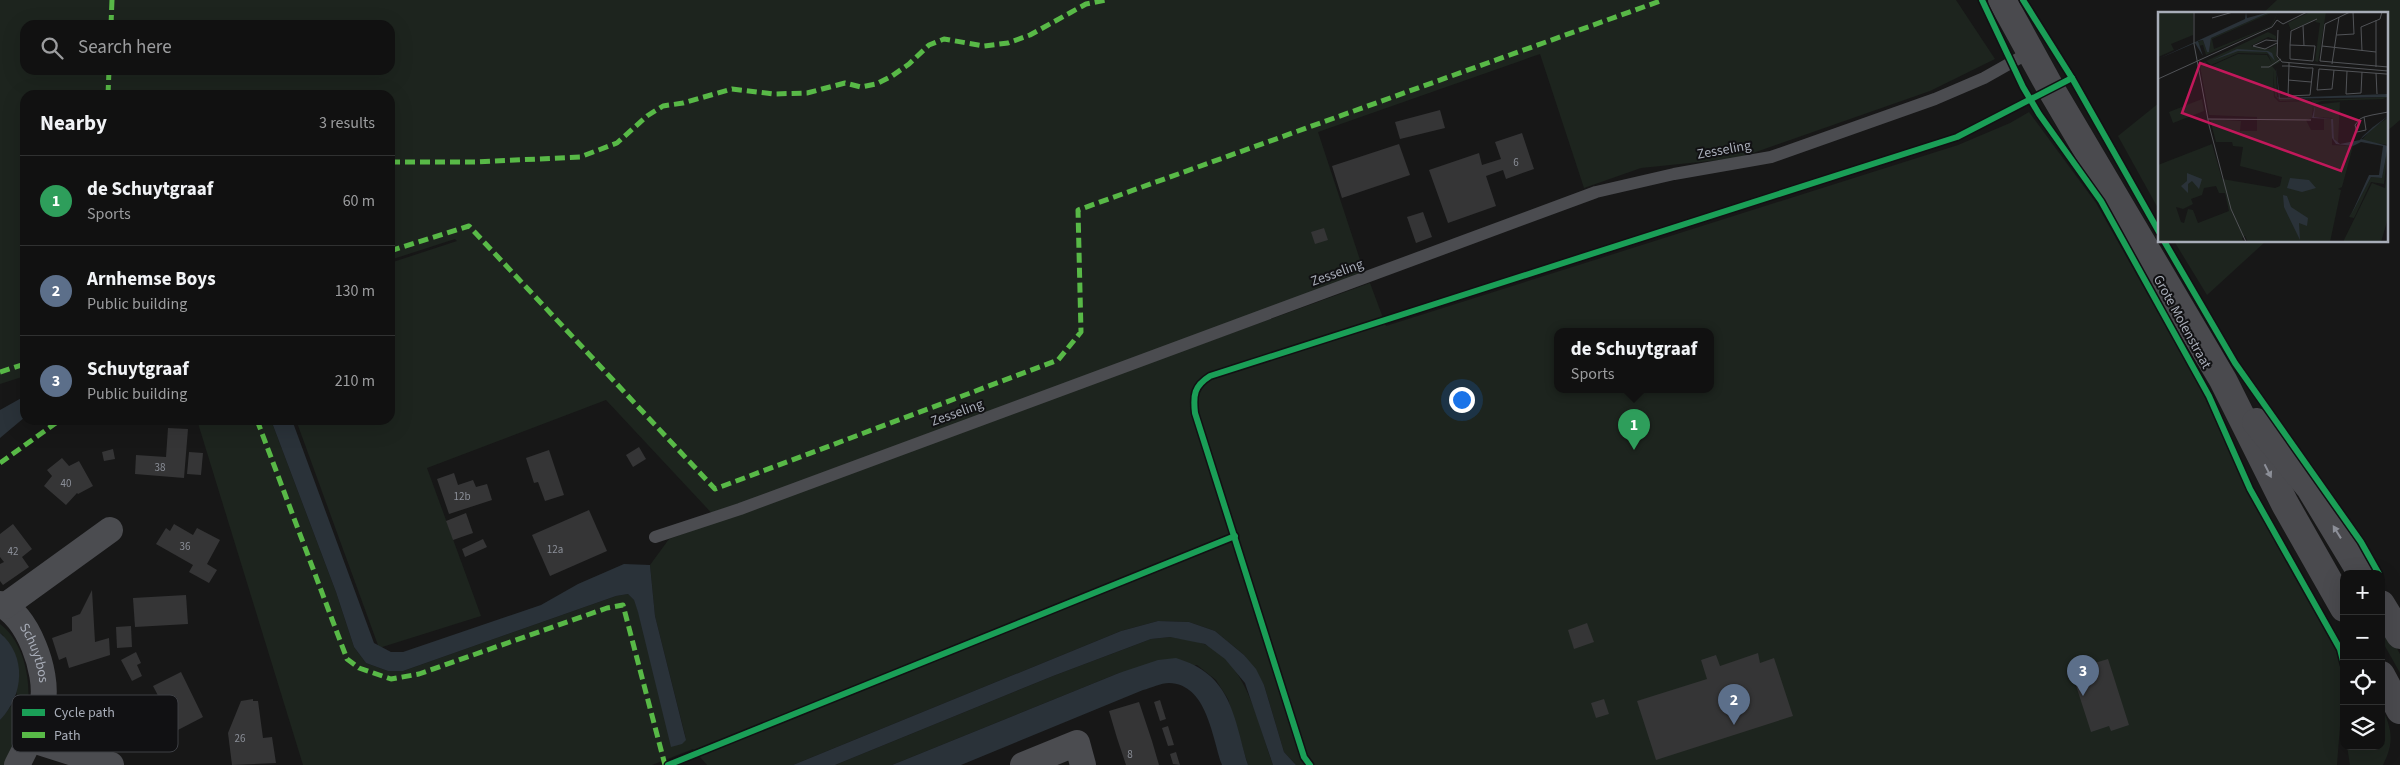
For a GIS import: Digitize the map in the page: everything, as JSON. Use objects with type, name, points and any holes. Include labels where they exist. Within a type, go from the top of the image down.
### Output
[{"type":"street","name":"Grote Molenstraat","points":[[2002,0],[2030,52],[2223,380],[2285,504],[2340,601]]},
{"type":"street","name":"Grote Molenstraat","points":[[2223,380],[2310,488],[2360,570]]},
{"type":"street","name":"Schuytbos","points":[[42,695],[37,657],[30,638],[20,620],[2,605],[110,530]]},
{"type":"street","points":[[2385,611],[2400,635]]},
{"type":"street","points":[[2385,682],[2400,710]]},
{"type":"street","points":[[1023,765],[1077,743],[1083,765]]},
{"type":"street","name":"Schuytbos","points":[[17,765],[23,752]]},
{"type":"street","points":[[72,752],[111,765]]},
{"type":"lane","name":"Zesseling","points":[[655,536],[750,505],[1596,192],[1674,174],[1771,157],[1935,99],[1984,78],[2030,52]]},
{"type":"shaded area","points":[[0,0],[1956,0],[1995,59],[1930,91],[1739,158],[1641,168],[1584,188],[1540,54],[1318,132],[1367,281],[1152,362],[1370,283],[1386,326],[1958,145],[2010,123],[2029,112],[2096,203],[2200,387],[2247,491],[2340,659],[2340,726],[2337,765],[1296,765],[1284,752],[1264,685],[1244,655],[1215,631],[1189,622],[1158,621],[1121,631],[793,765],[707,765],[693,749],[652,765],[303,765],[199,425],[273,425],[336,592],[354,647],[366,663],[388,671],[403,671],[616,596],[628,594],[634,600],[686,739],[655,616],[650,565],[669,539],[719,521],[606,400],[427,468],[481,616],[379,648],[298,425],[395,425],[395,261],[457,241],[455,239],[395,258],[395,90],[20,90],[20,378],[0,384]]},
{"type":"shaded area","points":[[2277,0],[2400,0],[2400,120],[2388,130],[2388,12],[2264,12]]},
{"type":"shaded area","points":[[2158,104],[2158,208],[2118,136]]},
{"type":"shaded area","points":[[2175,242],[2265,242],[2207,295]]},
{"type":"shaded area","points":[[20,399],[20,421],[0,438],[0,410]]},
{"type":"shaded area","points":[[273,425],[294,425],[374,643],[391,652],[403,652],[541,605],[578,584],[624,564],[650,565],[655,616],[686,740],[682,744],[671,747],[638,612],[634,600],[628,594],[616,596],[403,671],[388,671],[366,663],[354,647],[336,592]]},
{"type":"shaded area","points":[[1158,621],[1189,622],[1215,631],[1244,655],[1256,669],[1264,685],[1284,752],[1296,765],[1273,765],[1245,683],[1225,659],[1205,644],[1170,637],[1151,639],[1053,676],[835,765],[793,765],[1121,631]]},
{"type":"shaded area","points":[[0,624],[18,645],[27,673],[28,695],[17,695],[3,635],[0,633]]},
{"type":"shaded area","points":[[2385,626],[2400,654],[2400,673],[2385,646]]},
{"type":"shaded area","points":[[0,633],[9,642],[15,653],[19,676],[15,695],[12,695],[12,703],[0,720]]},
{"type":"shaded area","points":[[1170,637],[1204,644],[1219,653],[1231,665],[1249,697],[1273,765],[1248,765],[1228,699],[1216,680],[1197,665],[1119,673],[892,765],[835,765],[1053,676],[1151,639]]},
{"type":"shaded area","points":[[1176,658],[1195,665],[1209,675],[1219,686],[1233,714],[1248,765],[1222,765],[1211,727],[1200,702],[1192,692],[1182,686],[1169,683],[1143,690],[961,765],[892,765],[1119,673],[1158,660]]},
{"type":"shaded area","points":[[12,705],[12,750],[4,765],[0,765],[0,720]]},
{"type":"shaded area","points":[[2385,716],[2391,736],[2389,750],[2383,765],[2350,765],[2348,750],[2385,750]]},
{"type":"building","points":[[1440,110],[1445,128],[1400,139],[1395,122]]},
{"type":"building","points":[[1522,133],[1534,169],[1506,179],[1503,170],[1486,176],[1496,206],[1448,223],[1429,170],[1479,153],[1482,165],[1501,159],[1495,142]]},
{"type":"building","points":[[1399,144],[1410,175],[1342,198],[1332,166]]},
{"type":"building","points":[[1423,212],[1432,237],[1416,243],[1407,217]]},
{"type":"building","points":[[1324,228],[1328,240],[1315,244],[1311,232]]},
{"type":"building","points":[[168,428],[188,429],[184,478],[135,474],[136,455],[166,457]]},
{"type":"building","points":[[639,447],[646,459],[633,467],[626,455]]},
{"type":"building","points":[[113,449],[115,459],[104,461],[102,452]]},
{"type":"building","points":[[549,450],[564,495],[545,501],[538,482],[534,483],[526,458]]},
{"type":"building","points":[[189,452],[203,453],[201,475],[187,474]]},
{"type":"building","points":[[62,458],[69,466],[79,461],[93,486],[77,493],[66,505],[44,486],[52,476],[47,470]]},
{"type":"building","points":[[454,473],[458,485],[473,480],[476,487],[487,484],[492,500],[449,514],[437,479]]},
{"type":"building","points":[[589,510],[607,551],[550,576],[532,535]]},
{"type":"building","points":[[466,513],[473,533],[453,540],[446,521]]},
{"type":"building","points":[[13,524],[32,549],[22,557],[29,567],[3,585],[0,581],[0,564],[4,562],[0,557],[0,534]]},
{"type":"building","points":[[174,524],[193,535],[197,528],[220,540],[207,564],[217,570],[209,583],[189,572],[193,565],[156,544],[166,528],[170,531]]},
{"type":"building","points":[[483,539],[487,547],[465,557],[462,549]]},
{"type":"building","points":[[92,590],[95,642],[109,638],[110,655],[69,668],[66,657],[59,660],[52,638],[72,631],[72,617],[80,614]]},
{"type":"building","points":[[186,595],[188,624],[135,627],[133,598]]},
{"type":"building","points":[[1587,623],[1594,642],[1574,649],[1568,630]]},
{"type":"building","points":[[131,626],[132,647],[117,648],[116,627]]},
{"type":"building","points":[[136,652],[141,663],[137,665],[142,676],[132,681],[121,660]]},
{"type":"building","points":[[1758,653],[1760,663],[1774,658],[1793,716],[1656,760],[1637,701],[1707,679],[1701,660],[1716,655],[1720,666]]},
{"type":"building","points":[[2108,659],[2129,725],[2111,731],[2109,726],[2091,732],[2071,670]]},
{"type":"building","points":[[181,672],[203,717],[178,730],[178,695],[158,695],[153,686]]},
{"type":"building","points":[[253,699],[253,701],[258,701],[263,738],[272,737],[276,763],[232,765],[228,733],[241,701]]},
{"type":"building","points":[[1604,699],[1609,714],[1596,718],[1591,703]]},
{"type":"building","points":[[1160,700],[1166,719],[1160,721],[1154,702]]},
{"type":"building","points":[[1139,702],[1159,765],[1126,765],[1117,738],[1109,711]]},
{"type":"building","points":[[1168,726],[1174,745],[1168,746],[1162,728]]},
{"type":"building","points":[[1176,752],[1180,765],[1173,764],[1170,754]]},
{"type":"marked path","points":[[111,20],[112,0]]},
{"type":"marked path","points":[[395,162],[475,162],[580,157],[617,143],[647,116],[663,106],[683,103],[732,89],[774,94],[807,93],[845,83],[861,87],[876,84],[909,64],[929,45],[944,39],[984,46],[1008,43],[1030,35],[1086,4],[1106,0]]},
{"type":"marked path","points":[[395,249],[469,226],[715,489],[1058,360],[1081,332],[1078,210],[1663,0]]},
{"type":"marked path","points":[[108,90],[109,75]]},
{"type":"marked path","points":[[0,372],[20,366]]},
{"type":"marked path","points":[[0,463],[53,425]]},
{"type":"marked path","points":[[259,425],[347,659],[359,668],[391,679],[419,674],[607,608],[623,605],[665,765]]},
{"type":"cycle path","points":[[1982,0],[2023,87],[2039,114],[2101,201],[2209,396],[2250,489],[2340,649],[2343,660]]},
{"type":"cycle path","points":[[2023,0],[2072,78],[2158,230]]},
{"type":"cycle path","points":[[1310,765],[1304,757],[1195,413],[1194,401],[1201,383],[1210,376],[1957,137],[2072,78]]},
{"type":"cycle path","points":[[2165,242],[2235,363],[2361,542],[2377,570]]},
{"type":"cycle path","points":[[668,765],[1235,536]]},
{"type":"place","name":"de Schuytgraaf","points":[[1634,450]]},
{"type":"place","name":"Schuytgraaf","points":[[2083,696]]},
{"type":"place","name":"Arnhemse Boys","points":[[1734,725]]}]
